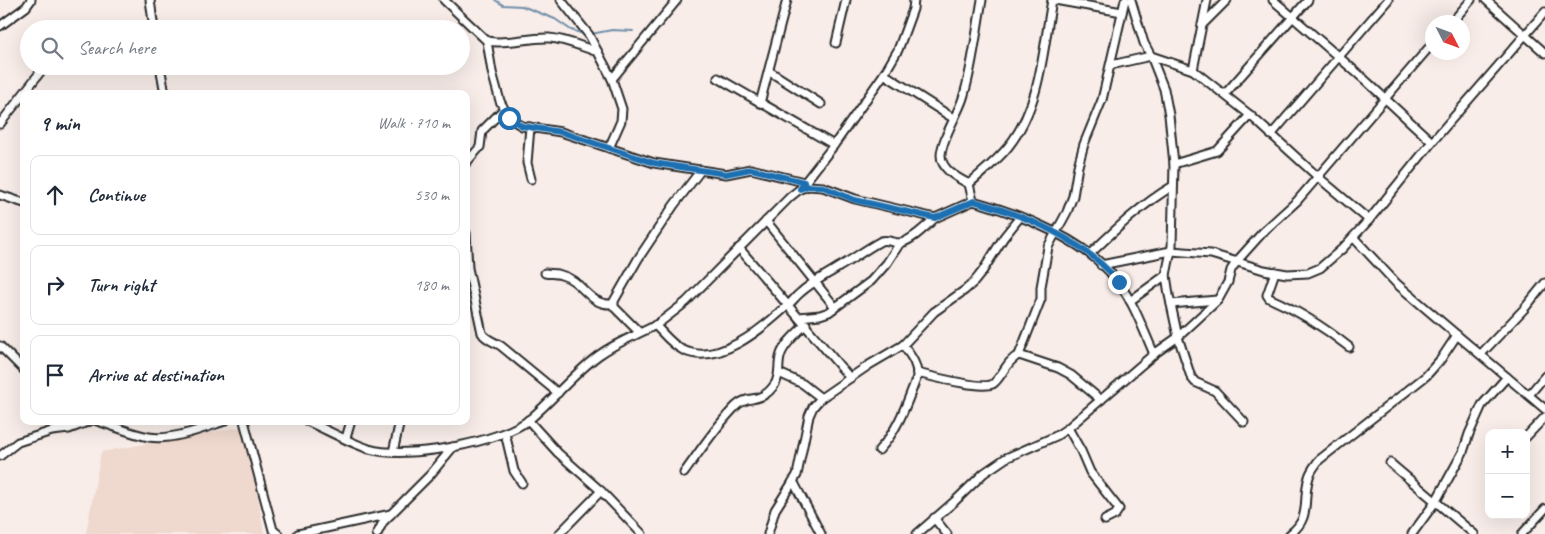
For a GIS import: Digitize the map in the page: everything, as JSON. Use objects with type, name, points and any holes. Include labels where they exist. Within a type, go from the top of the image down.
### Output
[{"type":"street","points":[[0,26],[26,7],[31,0]]},
{"type":"street","points":[[150,0],[153,20]]},
{"type":"street","points":[[444,0],[465,20]]},
{"type":"street","points":[[561,0],[590,35],[612,79],[622,109],[621,121],[610,148]]},
{"type":"street","points":[[612,79],[677,0]]},
{"type":"street","points":[[760,103],[787,0]]},
{"type":"street","points":[[836,42],[846,0]]},
{"type":"street","points":[[316,425],[370,449],[416,452],[453,447],[505,433],[528,420],[600,355],[639,332],[655,325],[686,302],[802,185],[834,145],[884,74],[898,50],[913,9],[914,0]]},
{"type":"street","points":[[974,201],[969,184],[949,172],[943,164],[941,156],[962,100],[970,70],[982,0]]},
{"type":"street","points":[[969,184],[1008,146],[1026,117],[1034,96],[1053,0],[1122,12]]},
{"type":"street","points":[[1019,355],[1041,299],[1044,260],[1073,196],[1084,144],[1102,100],[1125,0]]},
{"type":"street","points":[[1132,0],[1142,38],[1164,89],[1169,115],[1174,164],[1170,251],[1166,275],[1178,337],[1191,377],[1195,382],[1215,391],[1244,422]]},
{"type":"street","points":[[1193,70],[1207,0]]},
{"type":"street","points":[[1201,25],[1227,0]]},
{"type":"street","points":[[1273,0],[1338,56],[1432,142]]},
{"type":"street","points":[[1226,94],[1308,0]]},
{"type":"street","points":[[1271,135],[1388,0]]},
{"type":"street","points":[[1458,15],[1471,0]]},
{"type":"street","points":[[1486,0],[1545,53]]},
{"type":"street","points":[[1101,264],[1170,251],[1212,254],[1264,270],[1287,274],[1308,272],[1328,263],[1370,220],[1432,142],[1545,12]]},
{"type":"street","points":[[470,25],[487,41],[499,43],[550,38],[563,40],[598,52]]},
{"type":"street","points":[[487,41],[492,72],[504,109],[509,118],[522,126],[561,132],[654,163],[726,174],[751,169],[802,185],[823,187],[855,200],[935,218]]},
{"type":"street","points":[[917,534],[984,473],[1006,458],[1056,436],[1068,428],[1154,354],[1178,337],[1218,300],[1237,261],[1263,232],[1297,201],[1425,52]]},
{"type":"street","points":[[1110,66],[1151,56],[1193,70],[1226,94],[1318,177],[1370,220]]},
{"type":"street","points":[[769,70],[822,104]]},
{"type":"street","points":[[884,74],[954,118]]},
{"type":"street","points":[[26,90],[38,75]]},
{"type":"street","points":[[162,75],[164,90]]},
{"type":"street","points":[[718,78],[834,145]]},
{"type":"street","points":[[0,124],[20,98]]},
{"type":"street","points":[[470,158],[480,147],[482,131],[504,109]]},
{"type":"street","points":[[1174,164],[1217,150],[1250,115]]},
{"type":"street","points":[[530,127],[527,163],[531,179]]},
{"type":"street","points":[[613,304],[638,259],[674,205],[701,170]]},
{"type":"street","points":[[1090,254],[1144,205],[1173,186]]},
{"type":"street","points":[[0,195],[20,202]]},
{"type":"street","points":[[799,317],[820,316],[835,308],[871,281],[887,263],[900,243],[918,233],[935,218],[974,201],[1007,210],[1020,218],[1056,233],[1090,254],[1109,270],[1119,282],[1130,301],[1154,354]]},
{"type":"street","points":[[768,534],[775,510],[799,469],[810,416],[813,407],[820,398],[903,345],[934,312],[974,282],[1004,237],[1020,218]]},
{"type":"street","points":[[766,221],[835,308]]},
{"type":"street","points":[[1353,237],[1397,284],[1545,409]]},
{"type":"street","points":[[655,325],[676,346],[686,352],[711,353],[737,345],[746,340],[814,281],[881,241],[886,240],[900,243]]},
{"type":"street","points":[[739,248],[806,324],[850,378]]},
{"type":"street","points":[[1275,272],[1268,292],[1269,298],[1328,330],[1349,347]]},
{"type":"street","points":[[545,273],[562,275],[601,304],[613,304],[639,332]]},
{"type":"street","points":[[1130,301],[1166,275]]},
{"type":"street","points":[[470,277],[482,334],[485,338],[501,346],[558,393]]},
{"type":"street","points":[[1481,354],[1545,283]]},
{"type":"street","points":[[1171,304],[1218,300]]},
{"type":"street","points":[[684,474],[737,404],[746,400],[757,399],[775,384],[779,373],[780,356],[784,347],[806,324]]},
{"type":"street","points":[[1290,534],[1303,519],[1308,479],[1319,460],[1426,376],[1441,359],[1457,335]]},
{"type":"street","points":[[879,450],[888,441],[898,424],[917,373],[914,361],[903,345]]},
{"type":"street","points":[[0,346],[20,366]]},
{"type":"street","points":[[917,373],[988,386],[994,383],[1014,357],[1019,355],[1058,368],[1071,375],[1102,400]]},
{"type":"street","points":[[779,373],[803,384],[820,398]]},
{"type":"street","points":[[1529,395],[1545,376]]},
{"type":"street","points":[[1412,534],[1436,501],[1464,452],[1469,434],[1482,405],[1507,377]]},
{"type":"street","points":[[1530,433],[1545,417]]},
{"type":"street","points":[[528,420],[558,453],[601,491],[642,534]]},
{"type":"street","points":[[0,456],[18,442],[52,431],[70,429],[80,425]]},
{"type":"street","points":[[110,425],[150,437],[166,437],[187,433],[212,425]]},
{"type":"street","points":[[245,425],[273,530],[278,534]]},
{"type":"street","points":[[346,438],[350,425]]},
{"type":"street","points":[[393,452],[399,425]]},
{"type":"street","points":[[1068,428],[1090,472],[1119,509],[1115,515],[1105,520]]},
{"type":"street","points":[[505,433],[514,471],[522,483]]},
{"type":"street","points":[[377,534],[382,522],[430,475],[453,447]]},
{"type":"street","points":[[1390,463],[1474,534]]},
{"type":"street","points":[[793,481],[821,534]]},
{"type":"street","points":[[559,534],[601,491]]},
{"type":"street","points":[[1522,534],[1545,509]]},
{"type":"street","points":[[298,534],[391,514]]},
{"type":"street","points":[[934,518],[947,534]]},
{"type":"shaded area","points":[[246,426],[264,534],[86,534],[101,452]]},
{"type":"waterway","points":[[495,0],[503,5],[522,6],[555,19],[571,30],[584,34]]},
{"type":"waterway","points":[[591,34],[612,30],[633,31]]},
{"type":"route","points":[[509,118],[522,126],[561,132],[654,163],[726,174],[751,169],[804,182],[800,189],[808,186],[823,187],[855,200],[935,218],[974,201],[1007,210],[1020,218],[1056,233],[1090,254],[1109,270],[1119,282]]}]
